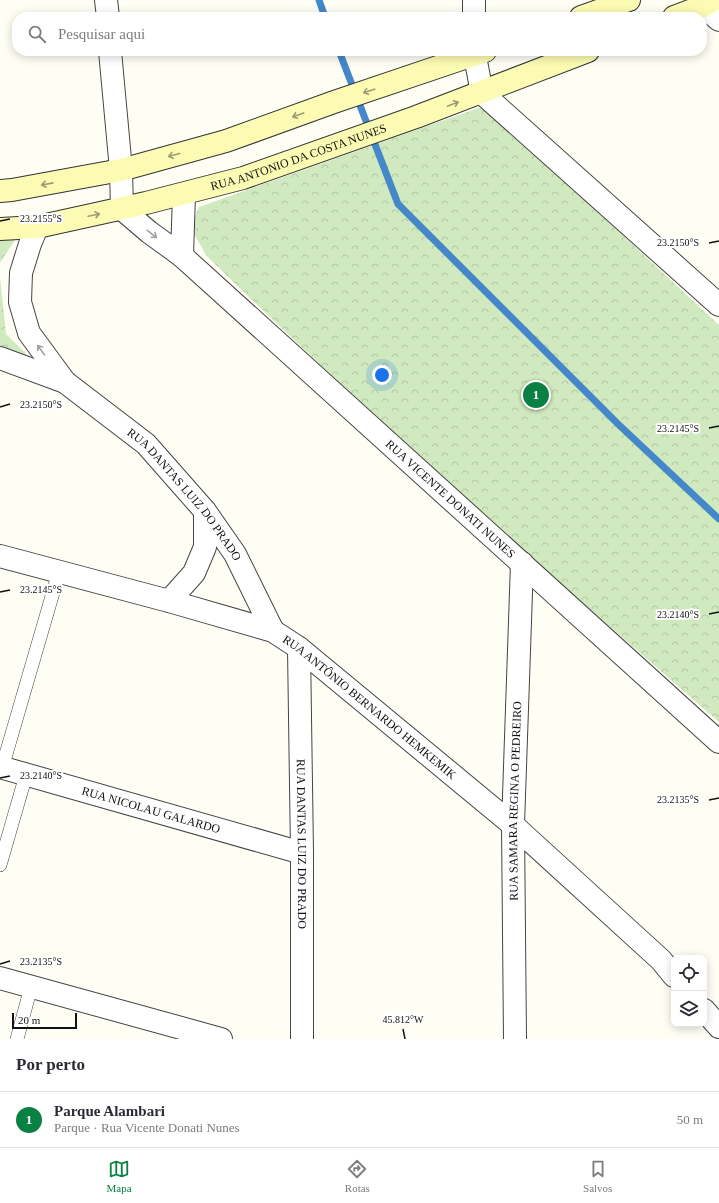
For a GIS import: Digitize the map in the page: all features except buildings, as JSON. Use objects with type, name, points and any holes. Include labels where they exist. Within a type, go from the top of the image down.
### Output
[{"type":"main road","points":[[595,12],[629,0]]},
{"type":"main road","points":[[686,12],[708,3]]},
{"type":"main road","points":[[0,191],[121,170],[226,141],[467,56]]},
{"type":"main road","name":"RUA ANTONIO DA COSTA NUNES","points":[[0,229],[37,227],[184,194],[243,178],[416,117],[575,56]]},
{"type":"street","points":[[106,0],[107,12]]},
{"type":"street","points":[[474,0],[474,12]]},
{"type":"street","points":[[708,3],[719,20]]},
{"type":"street","points":[[110,56],[121,170],[122,208]]},
{"type":"street","points":[[478,56],[482,92],[719,305]]},
{"type":"street","points":[[182,256],[184,194]]},
{"type":"street","name":"RUA VICENTE DONATI NUNES","points":[[122,208],[149,232],[182,256],[719,742]]},
{"type":"street","name":"RUA DANTAS LUIZ DO PRADO","points":[[37,227],[21,273],[20,302],[29,333],[64,382]]},
{"type":"street","name":"RUA DANTAS LUIZ DO PRADO","points":[[0,358],[64,382],[146,444],[206,511],[235,554],[274,631]]},
{"type":"street","points":[[169,601],[194,573],[205,547],[206,511]]},
{"type":"street","name":"RUA ANTÔNIO BERNARDO HEMKEMIK","points":[[0,556],[169,601],[274,631],[299,648],[513,825],[661,960],[671,972]]},
{"type":"street","name":"RUA SAMARA REGINA O PEDREIRO","points":[[515,1039],[513,825],[522,563]]},
{"type":"street","name":"RUA DANTAS LUIZ DO PRADO","points":[[299,648],[302,854],[302,1039]]},
{"type":"street","name":"RUA NICOLAU GALARDO","points":[[1,768],[302,854]]},
{"type":"street","points":[[0,978],[221,1039]]},
{"type":"street","points":[[707,1014],[719,1028]]},
{"type":"lane","points":[[1,768],[59,572]]},
{"type":"lane","points":[[0,866],[26,775]]},
{"type":"lane","points":[[17,1039],[31,986]]},
{"type":"green space","points":[[484,106],[719,325],[719,722],[425,465],[206,255],[193,232],[194,219],[199,207]]},
{"type":"green space","points":[[20,232],[0,263],[0,233]]},
{"type":"green space","points":[[0,277],[6,334],[44,371],[0,355]]},
{"type":"waterway","points":[[319,0],[323,12]]},
{"type":"waterway","points":[[341,56],[398,204],[618,424],[719,519]]},
{"type":"place","name":"Parque Alambari","points":[[536,395]]}]
